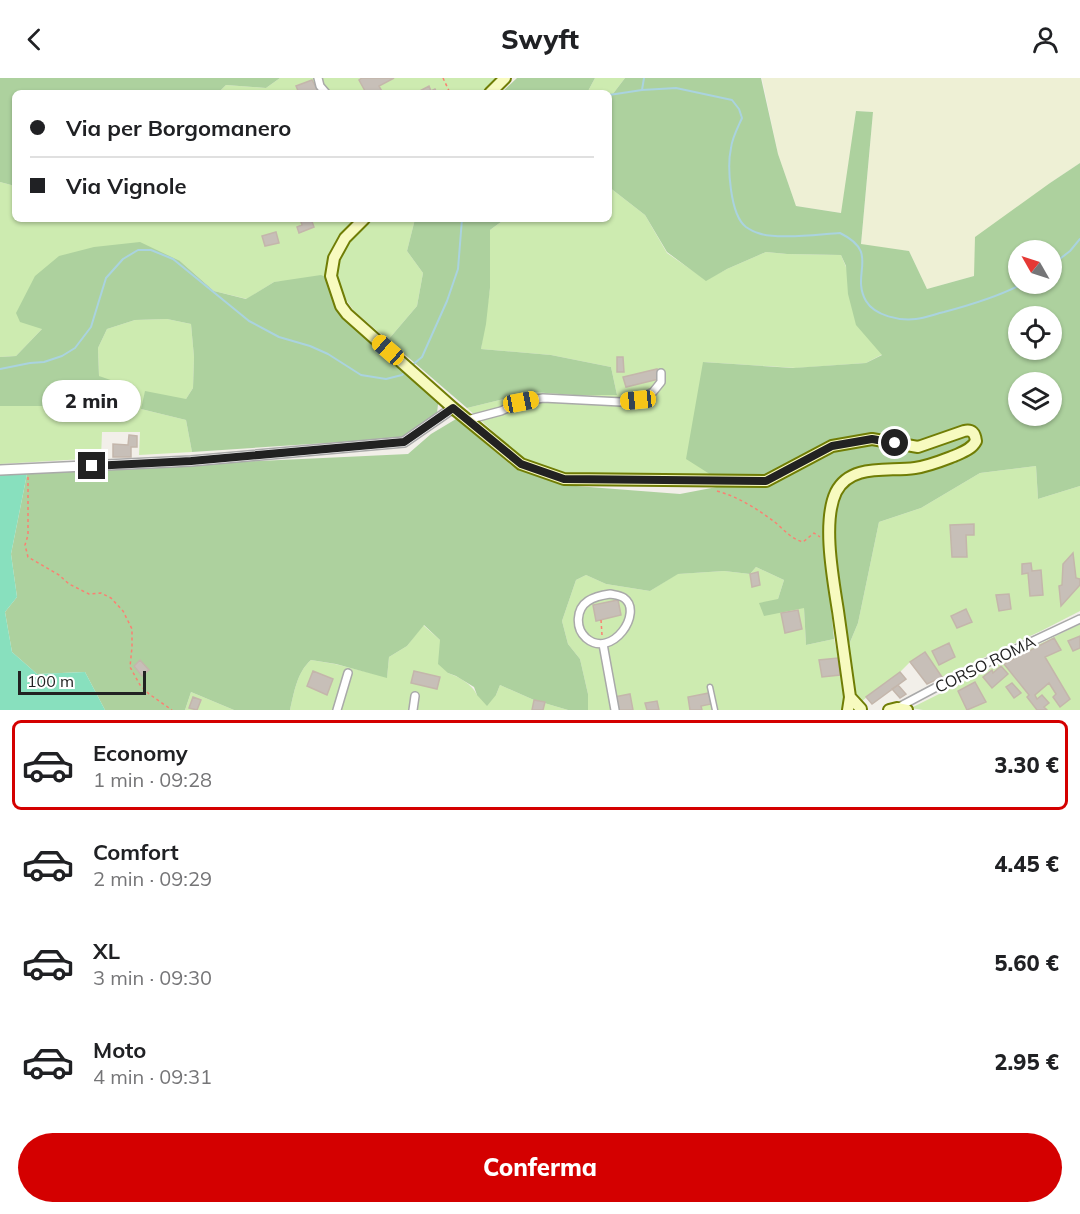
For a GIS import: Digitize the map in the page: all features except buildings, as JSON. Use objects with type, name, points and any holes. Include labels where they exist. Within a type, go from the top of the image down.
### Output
[{"type":"main road","points":[[493,90],[505,78]]},
{"type":"main road","points":[[361,222],[345,238],[334,258],[331,276],[341,306],[347,314],[453,408],[521,464],[564,479],[766,481],[832,446],[872,439],[918,447],[967,430],[972,431],[976,441],[961,453],[915,468],[852,475],[836,493],[832,504],[829,530],[850,697],[849,710],[856,707],[862,709]]},
{"type":"main road","points":[[850,697],[862,709]]},
{"type":"street","points":[[467,420],[501,411],[521,402],[543,398],[621,402],[638,400],[653,392],[661,382],[661,373]]},
{"type":"street","points":[[0,470],[191,461],[404,442],[453,408]]},
{"type":"street","points":[[610,594],[622,596],[629,603],[628,622],[613,640],[603,644],[587,638],[580,630],[578,620],[581,609],[588,601],[600,596],[610,594]]},
{"type":"street","name":"CORSO ROMA","points":[[898,709],[946,682],[1080,619]]},
{"type":"street","points":[[603,644],[615,710]]},
{"type":"street","points":[[337,710],[348,673]]},
{"type":"street","points":[[413,710],[415,696]]},
{"type":"lane","points":[[710,687],[715,710]]},
{"type":"path","points":[[27,469],[28,535],[25,545],[28,557],[59,574],[69,584],[89,594],[101,593],[111,598],[123,610],[132,629],[130,667],[140,685],[172,710]]},
{"type":"path","points":[[715,490],[731,495],[753,507],[796,540],[803,542],[814,533]]},
{"type":"path","points":[[601,620],[603,644]]},
{"type":"green space","points":[[0,78],[280,78],[266,88],[226,85],[221,90],[12,90],[12,185],[0,182]]},
{"type":"green space","points":[[280,78],[501,78],[489,90],[221,90],[226,85],[266,88]]},
{"type":"green space","points":[[517,78],[595,78],[589,90],[504,90]]},
{"type":"green space","points":[[595,78],[625,78],[612,95],[612,90],[589,90]]},
{"type":"green space","points":[[625,78],[761,78],[778,154],[796,206],[841,213],[856,111],[873,112],[861,244],[909,251],[927,289],[974,276],[975,237],[1080,163],[1080,486],[1038,499],[1036,466],[980,473],[921,508],[879,522],[858,623],[848,647],[825,545],[834,639],[806,645],[804,608],[764,616],[759,603],[778,599],[784,580],[756,567],[750,574],[724,571],[678,574],[650,591],[606,584],[586,575],[576,580],[562,621],[568,644],[580,659],[588,694],[588,710],[568,710],[534,700],[500,685],[496,695],[487,706],[477,695],[474,687],[448,673],[438,664],[440,640],[424,625],[407,646],[389,657],[387,678],[336,664],[311,660],[299,677],[290,710],[234,710],[191,692],[185,710],[105,710],[85,672],[37,674],[12,652],[5,612],[17,597],[11,554],[28,469],[408,454],[431,434],[456,419],[516,469],[563,485],[680,494],[727,485],[686,459],[703,362],[793,368],[866,363],[882,355],[856,325],[848,294],[846,266],[841,255],[766,252],[706,281],[667,252],[645,215],[612,189],[612,95]]},
{"type":"green space","points":[[762,78],[1080,78],[1080,163],[1050,183],[974,276],[927,289],[909,251],[861,245],[873,112],[856,111],[842,213],[796,206],[778,154]]},
{"type":"green space","points":[[0,182],[12,185],[12,222],[354,222],[335,245],[329,259],[328,278],[274,282],[247,299],[214,291],[180,261],[42,329],[16,356],[0,357]]},
{"type":"green space","points":[[612,189],[645,215],[667,253],[706,280],[766,252],[841,255],[883,354],[866,363],[796,368],[703,362],[714,476],[558,475],[524,459],[467,408],[532,392],[617,395],[611,367],[551,355],[481,349],[490,288],[490,230],[501,222],[612,222]]},
{"type":"green space","points":[[368,222],[414,222],[407,251],[423,273],[417,306],[388,340],[354,311],[338,288],[337,278],[341,253]]},
{"type":"green space","points":[[414,222],[501,222],[490,230],[490,288],[481,349],[551,355],[611,367],[617,395],[532,392],[467,408],[388,340],[417,306],[423,273],[407,251]]},
{"type":"green space","points":[[140,242],[180,261],[214,291],[246,299],[274,282],[321,275],[328,278],[338,307],[439,396],[437,413],[402,438],[192,452],[186,420],[141,409],[145,391],[186,399],[193,388],[194,357],[191,324],[167,319],[135,320],[107,329],[98,348],[99,376],[128,386],[122,408],[0,406],[0,357],[16,356],[42,329],[20,322],[16,313],[35,276],[59,256],[94,247]]},
{"type":"green space","points":[[167,319],[191,324],[194,357],[193,388],[186,399],[141,409],[186,420],[192,452],[139,455],[140,432],[102,432],[101,458],[0,464],[0,406],[122,408],[99,376],[98,348],[107,329],[135,320]]},
{"type":"green space","points":[[1036,466],[1038,499],[1080,486],[1080,611],[942,677],[924,652],[862,701],[854,690],[848,647],[858,623],[879,522],[921,508],[980,473]]},
{"type":"green space","points":[[28,469],[11,554],[17,597],[5,612],[12,652],[37,674],[85,672],[105,710],[0,710],[0,471]]},
{"type":"green space","points":[[756,567],[784,580],[778,599],[804,608],[806,645],[834,639],[843,684],[842,710],[588,710],[588,694],[580,659],[568,644],[562,621],[576,580],[586,575],[606,584],[650,591],[677,574],[724,571],[750,574]]},
{"type":"green space","points":[[1080,624],[1080,710],[923,710],[911,708]]},
{"type":"green space","points":[[423,625],[440,640],[448,673],[465,681],[477,695],[496,695],[500,685],[534,700],[568,710],[340,710],[351,675],[335,710],[290,710],[299,677],[311,660],[387,677],[389,657],[407,646]]},
{"type":"green space","points":[[191,692],[234,710],[185,710]]},
{"type":"waterway","points":[[642,90],[644,78]]},
{"type":"waterway","points":[[612,95],[676,88],[732,100],[742,118],[733,140],[729,166],[733,201],[741,221],[750,230],[766,235],[840,233],[859,248],[862,256],[862,291],[870,306],[882,314],[903,319],[923,318],[1008,291]]},
{"type":"waterway","points":[[410,367],[422,357],[447,301],[458,269],[462,222]]},
{"type":"waterway","points":[[1062,257],[1080,239]]},
{"type":"waterway","points":[[0,369],[44,362],[62,356],[75,348],[91,327],[106,278],[123,259],[138,250],[151,250],[173,259],[249,321],[279,337],[328,354],[361,375],[386,379],[402,375],[406,371]]},
{"type":"route","points":[[92,466],[191,461],[404,442],[453,408],[521,464],[564,479],[766,481],[832,446],[872,439],[895,443]]}]
